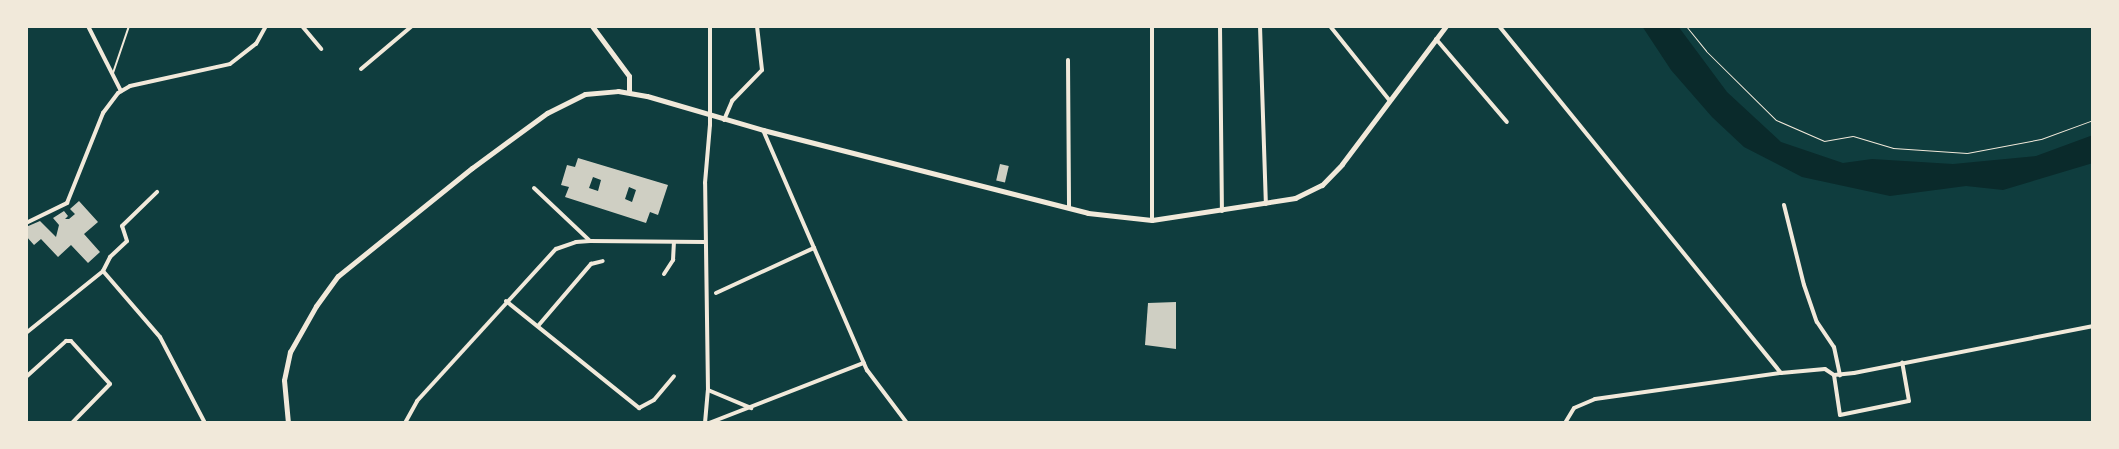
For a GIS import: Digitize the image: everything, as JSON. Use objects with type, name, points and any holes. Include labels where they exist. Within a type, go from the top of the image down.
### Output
[{"type":"street","points":[[88,26],[121,90]]},
{"type":"street","points":[[26,223],[67,203],[106,107],[121,90],[230,64],[256,44],[266,26]]},
{"type":"street","points":[[302,26],[321,48]]},
{"type":"street","points":[[361,69],[412,26]]},
{"type":"street","points":[[592,26],[628,76],[629,92]]},
{"type":"street","points":[[710,26],[705,242],[707,423],[751,408],[864,363]]},
{"type":"street","points":[[724,120],[732,101],[762,70],[758,26]]},
{"type":"street","points":[[1152,26],[1152,220]]},
{"type":"street","points":[[1220,26],[1222,211]]},
{"type":"street","points":[[1260,26],[1266,204]]},
{"type":"street","points":[[1330,26],[1390,100]]},
{"type":"street","points":[[288,423],[284,380],[290,352],[316,306],[338,276],[472,168],[547,113],[585,94],[629,92],[724,120],[1069,208],[1112,218],[1152,220],[1222,211],[1299,197],[1325,183],[1446,26]]},
{"type":"street","points":[[1499,26],[1781,373]]},
{"type":"street","points":[[1436,39],[1507,122]]},
{"type":"street","points":[[1068,60],[1069,208]]},
{"type":"street","points":[[763,130],[864,363],[880,392],[907,423]]},
{"type":"street","points":[[534,188],[590,241]]},
{"type":"street","points":[[26,333],[103,271],[110,257],[127,241],[122,226],[157,192]]},
{"type":"street","points":[[1784,204],[1804,285],[1817,322],[1834,347],[1840,415],[1909,401],[1902,363]]},
{"type":"street","points":[[405,423],[417,401],[506,301],[556,249],[576,242],[590,241],[705,242]]},
{"type":"street","points":[[664,274],[673,260],[674,242]]},
{"type":"street","points":[[716,293],[814,248]]},
{"type":"street","points":[[538,326],[591,264],[603,261]]},
{"type":"street","points":[[103,271],[160,337],[205,423]]},
{"type":"street","points":[[506,301],[639,408],[654,400],[674,376]]},
{"type":"street","points":[[1566,423],[1574,408],[1595,399],[1781,373],[1825,369],[1837,375],[2093,326]]},
{"type":"street","points":[[26,377],[66,342],[71,341],[110,384],[72,423]]},
{"type":"street","points":[[708,390],[751,408]]},
{"type":"lane","points":[[113,75],[129,26]]},
{"type":"path","points":[[1686,26],[1706,52],[1776,120],[1824,141],[1853,136],[1893,148],[1967,153],[1998,150],[2025,141],[2068,131],[2093,120]]},
{"type":"water","points":[[1642,26],[1678,26],[1727,92],[1781,142],[1843,163],[1872,159],[1953,164],[2036,156],[2093,135],[2093,163],[2003,190],[1966,186],[1890,196],[1802,177],[1744,147],[1712,117],[1671,70]]},
{"type":"building","points":[[578,158],[668,185],[658,215],[650,212],[646,223],[565,197],[569,187],[561,185],[567,165],[575,167]],"holes":[[[593,177],[601,180],[598,191],[589,188]],[[629,187],[636,190],[632,202],[625,199]]]},
{"type":"building","points":[[1000,164],[1009,166],[1005,183],[996,181]]},
{"type":"building","points":[[79,201],[98,222],[84,234],[100,252],[88,263],[71,245],[58,257],[41,239],[34,245],[26,236],[26,227],[40,221],[56,237],[59,225],[53,218],[64,211],[68,216],[65,219],[69,219],[75,214],[70,209]]},
{"type":"building","points":[[1176,302],[1176,349],[1145,345],[1148,303]]}]
